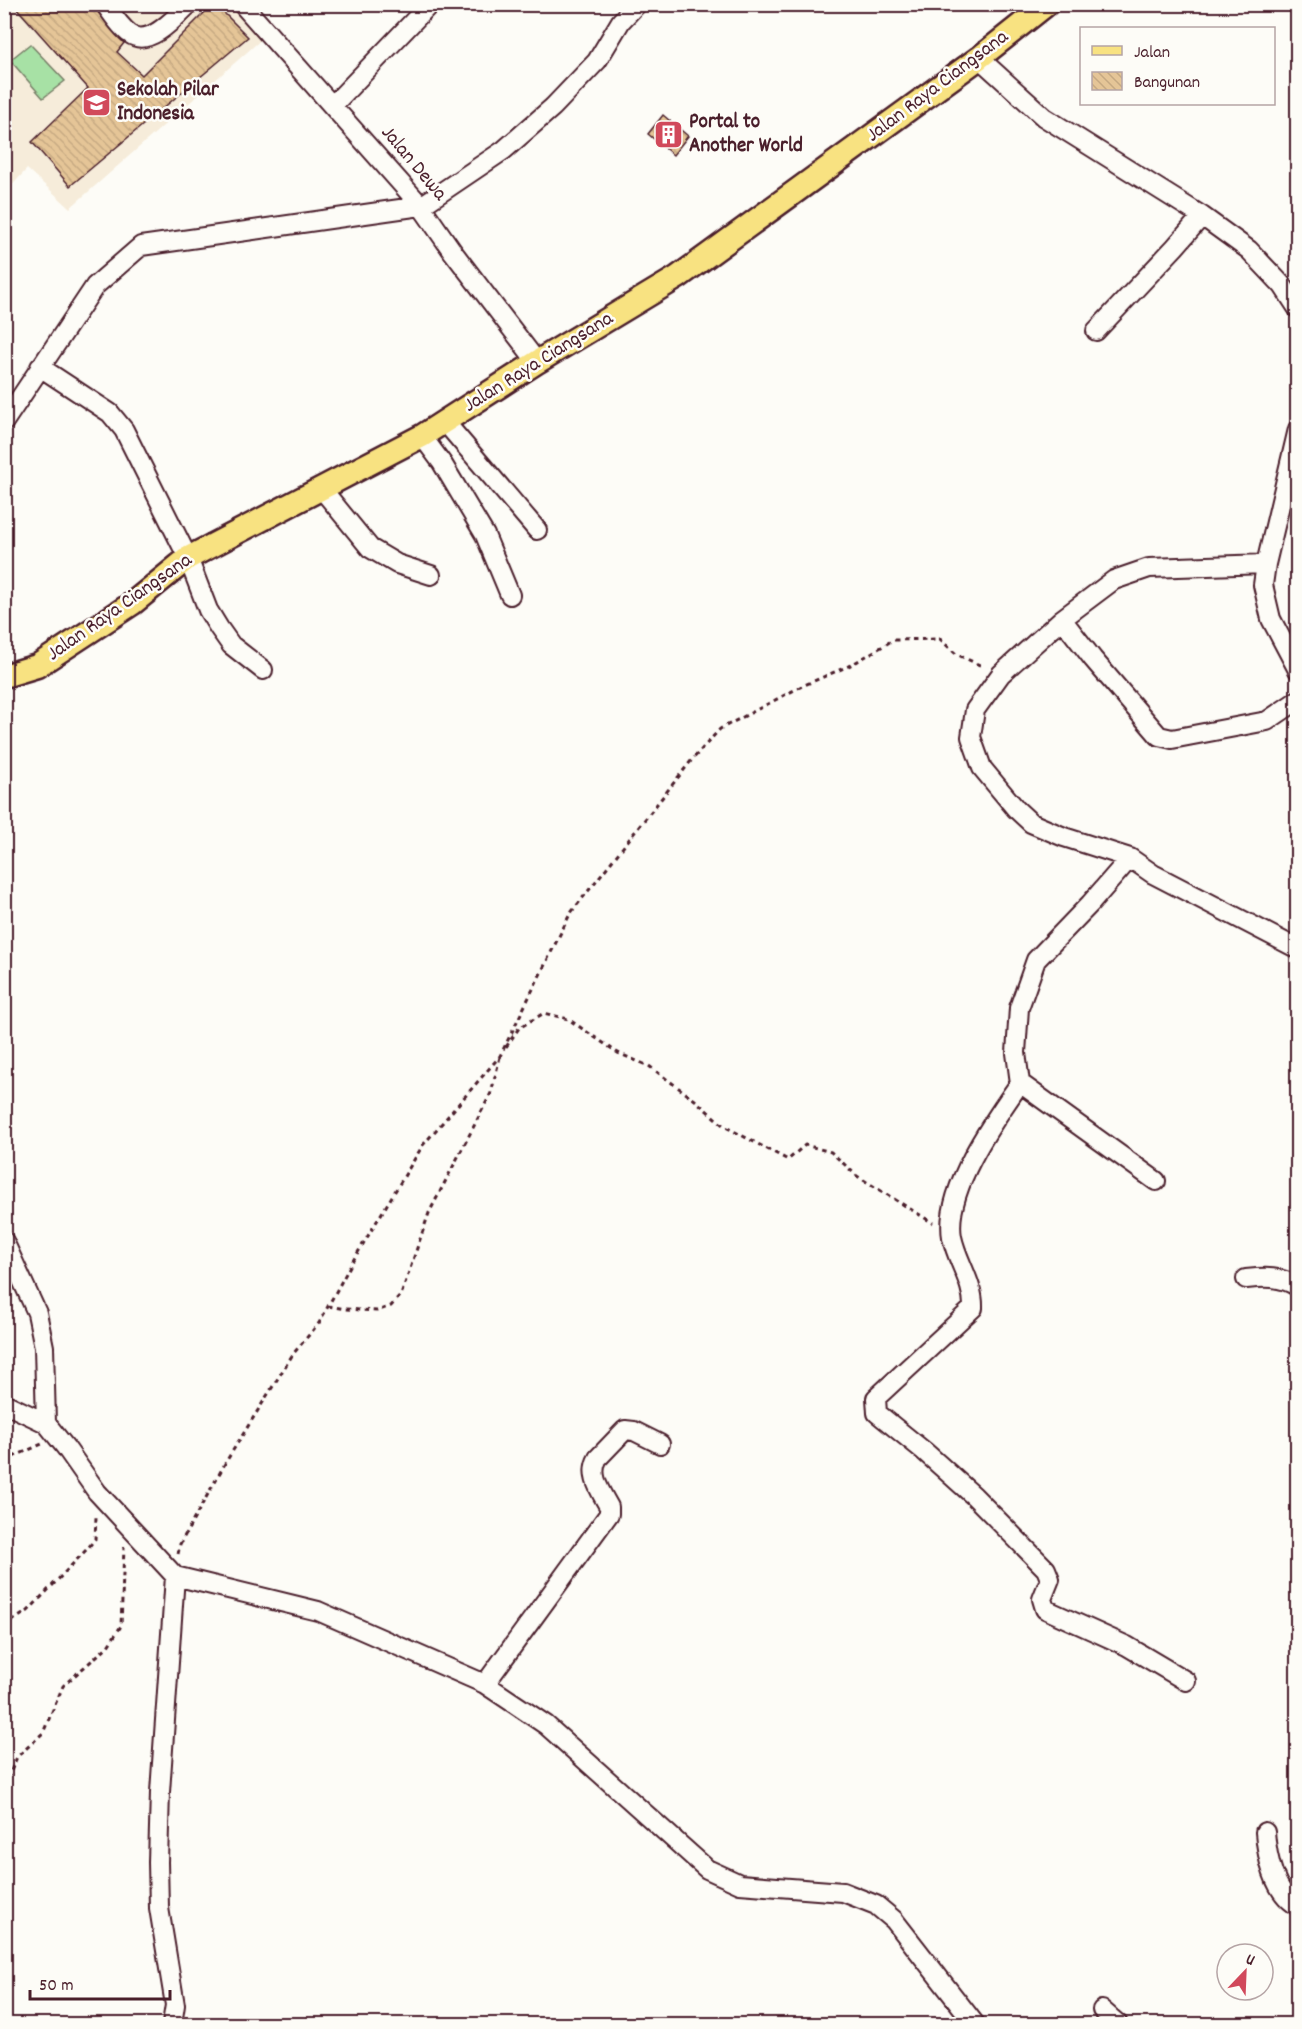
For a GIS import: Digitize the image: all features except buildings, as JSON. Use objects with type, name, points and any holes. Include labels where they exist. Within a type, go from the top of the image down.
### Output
[{"type":"main road","name":"Jalan Raya Ciangsana","points":[[4,676],[37,666],[133,603],[188,558],[422,436],[537,362],[678,278],[979,58],[1047,4]]},
{"type":"street","points":[[105,4],[130,34],[141,39],[153,35],[189,4]]},
{"type":"street","name":"Jalan Dewa","points":[[242,4],[421,206],[537,362]]},
{"type":"street","points":[[333,105],[430,4]]},
{"type":"street","points":[[5,419],[95,286],[141,246],[421,206],[504,150],[553,107],[597,61],[621,21],[637,4]]},
{"type":"street","points":[[979,58],[1044,117],[1202,216],[1249,250],[1283,286],[1298,309]]},
{"type":"street","points":[[1096,331],[1202,216]]},
{"type":"street","points":[[40,367],[110,413],[124,430],[188,558],[208,610],[231,645],[263,670]]},
{"type":"street","points":[[445,422],[537,530]]},
{"type":"street","points":[[1298,429],[1263,585],[1271,619],[1298,670]]},
{"type":"street","points":[[422,436],[442,463],[485,535],[510,595]]},
{"type":"street","points":[[321,488],[370,548],[397,564],[431,574]]},
{"type":"street","points":[[1266,564],[1149,568],[1114,580],[1062,619],[1001,674],[975,710],[971,737],[982,768],[1030,823],[1064,837],[1130,858],[1153,874],[1298,949]]},
{"type":"street","points":[[1062,619],[1159,736],[1172,739],[1267,721],[1298,700]]},
{"type":"street","points":[[1130,858],[1036,960],[1019,1008],[1016,1053],[1020,1083],[986,1130],[965,1172],[953,1213],[952,1235],[973,1297],[973,1308],[876,1398],[877,1413],[974,1496],[1046,1569],[1050,1579],[1042,1599],[1045,1609],[1127,1646],[1186,1681]]},
{"type":"street","points":[[1020,1083],[1156,1182]]},
{"type":"street","points":[[4,1241],[38,1313],[44,1347],[46,1423]]},
{"type":"street","points":[[1246,1279],[1272,1277],[1298,1287]]},
{"type":"street","points":[[4,1403],[46,1423],[97,1492],[175,1576],[318,1611],[485,1684],[546,1725],[707,1869],[740,1884],[843,1892],[876,1905],[894,1920],[975,2025]]},
{"type":"street","points":[[485,1684],[609,1514],[609,1508],[594,1473],[598,1458],[625,1430],[634,1431],[660,1444]]},
{"type":"street","points":[[172,2025],[175,2005],[159,1908],[158,1862],[160,1792],[175,1576]]},
{"type":"street","points":[[1265,1832],[1272,1872],[1282,1890],[1293,1904],[1298,1906]]},
{"type":"street","points":[[1102,2010],[1118,2025]]},
{"type":"path","points":[[328,1306],[377,1311],[391,1306],[401,1295],[429,1213],[491,1093],[500,1056],[570,914],[691,761],[720,729],[800,687],[853,664],[894,640],[940,639],[956,654],[1001,674]]},
{"type":"path","points":[[175,1576],[180,1544],[221,1470],[293,1354],[319,1323],[351,1264],[423,1145],[500,1056],[519,1028],[543,1013],[568,1019],[618,1053],[649,1066],[695,1100],[724,1126],[788,1160],[805,1145],[831,1152],[857,1176],[952,1235]]},
{"type":"path","points":[[4,1458],[13,1457],[41,1444],[66,1448]]},
{"type":"path","points":[[4,1626],[28,1611],[95,1539],[97,1492]]},
{"type":"path","points":[[4,1787],[16,1757],[43,1733],[63,1686],[108,1646],[121,1626],[124,1547],[137,1542],[153,1553]]},
{"type":"shaded area","name":"Sekolah Pilar Indonesia","points":[[5,5],[232,5],[263,38],[70,208],[27,169],[5,193]]},
{"type":"green space","points":[[30,44],[65,81],[43,98],[10,60]]},
{"type":"place","name":"Sekolah Pilar Indonesia","points":[[96,103]]},
{"type":"place","name":"Portal to Another World","points":[[668,135]]}]
